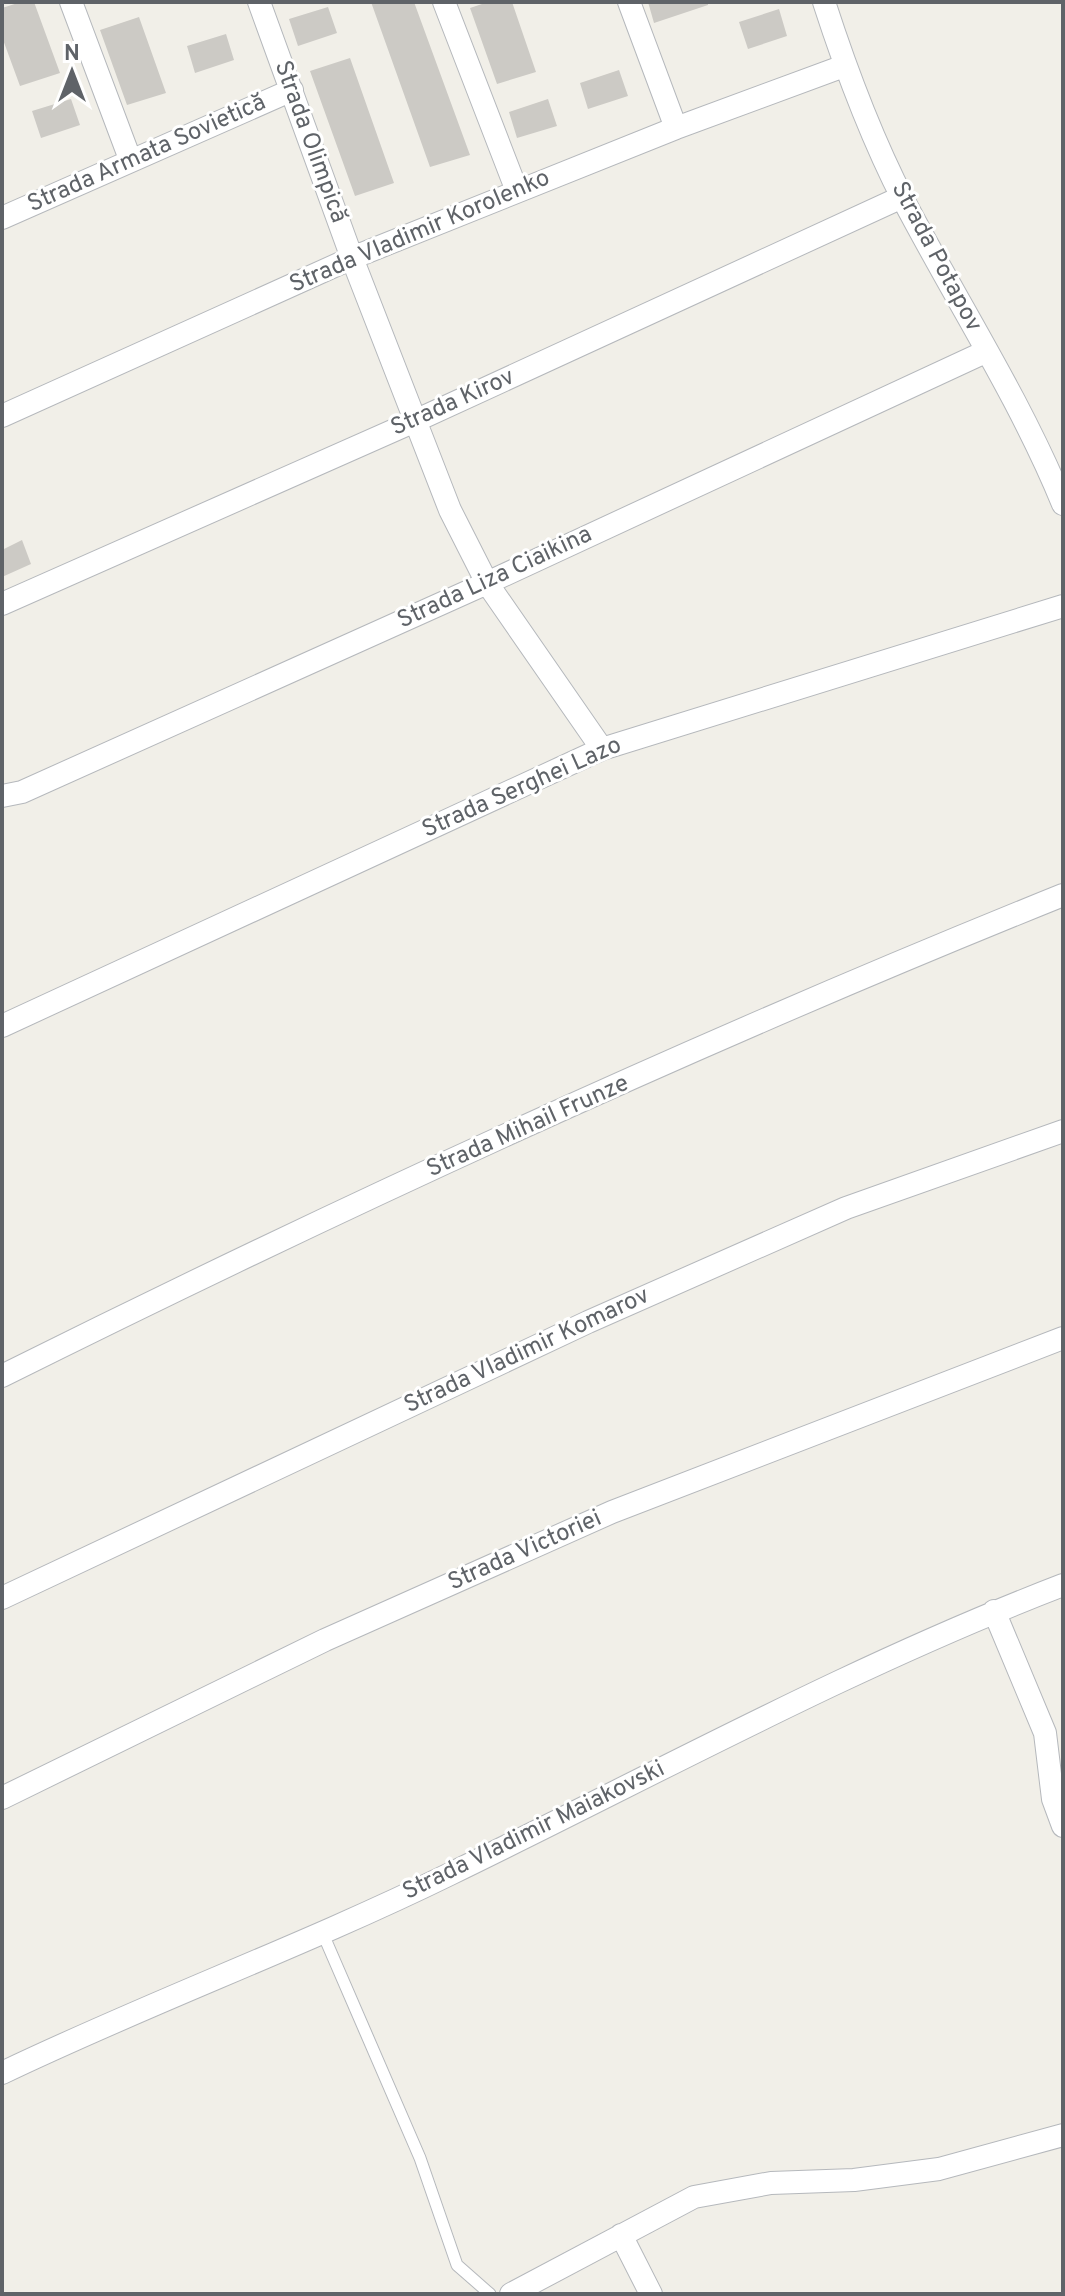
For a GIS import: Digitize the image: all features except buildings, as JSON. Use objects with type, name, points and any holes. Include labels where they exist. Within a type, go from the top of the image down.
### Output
[{"type":"street","points":[[71,2],[130,159]]},
{"type":"street","name":"Strada Olimpică","points":[[259,2],[352,258],[450,510],[487,583],[602,749]]},
{"type":"street","points":[[444,2],[517,191]]},
{"type":"street","points":[[629,2],[676,128]]},
{"type":"street","name":"Strada Potapov","points":[[824,2],[844,66],[902,197],[1039,446],[1063,504]]},
{"type":"street","name":"Strada Vladimir Korolenko","points":[[2,416],[352,258],[676,128],[844,66]]},
{"type":"street","name":"Strada Armata Sovietică","points":[[2,218],[292,90]]},
{"type":"street","name":"Strada Kirov","points":[[2,604],[415,421],[902,197]]},
{"type":"street","name":"Strada Liza Ciaikina","points":[[2,796],[22,792],[487,583],[985,352]]},
{"type":"street","name":"Strada Serghei Lazo","points":[[2,1026],[602,749],[1063,606]]},
{"type":"street","name":"Strada Mihail Frunze","points":[[2,1376],[229,1263],[539,1121],[933,948],[1063,895]]},
{"type":"street","name":"Strada Vladimir Komarov","points":[[2,1598],[588,1322],[846,1208],[1063,1131]]},
{"type":"street","name":"Strada Victoriei","points":[[2,1798],[325,1640],[598,1518],[1063,1338]]},
{"type":"street","name":"Strada Vladimir Maiakovski","points":[[2,2073],[80,2035],[323,1934],[875,1663],[994,1611],[1063,1585]]},
{"type":"street","points":[[994,1611],[1045,1733],[1053,1799],[1063,1826]]},
{"type":"street","points":[[511,2294],[540,2282],[694,2197],[771,2183],[854,2180],[939,2169],[1063,2135]]},
{"type":"street","points":[[621,2235],[651,2294]]},
{"type":"lane","points":[[323,1934],[420,2158],[457,2265],[490,2294]]}]
